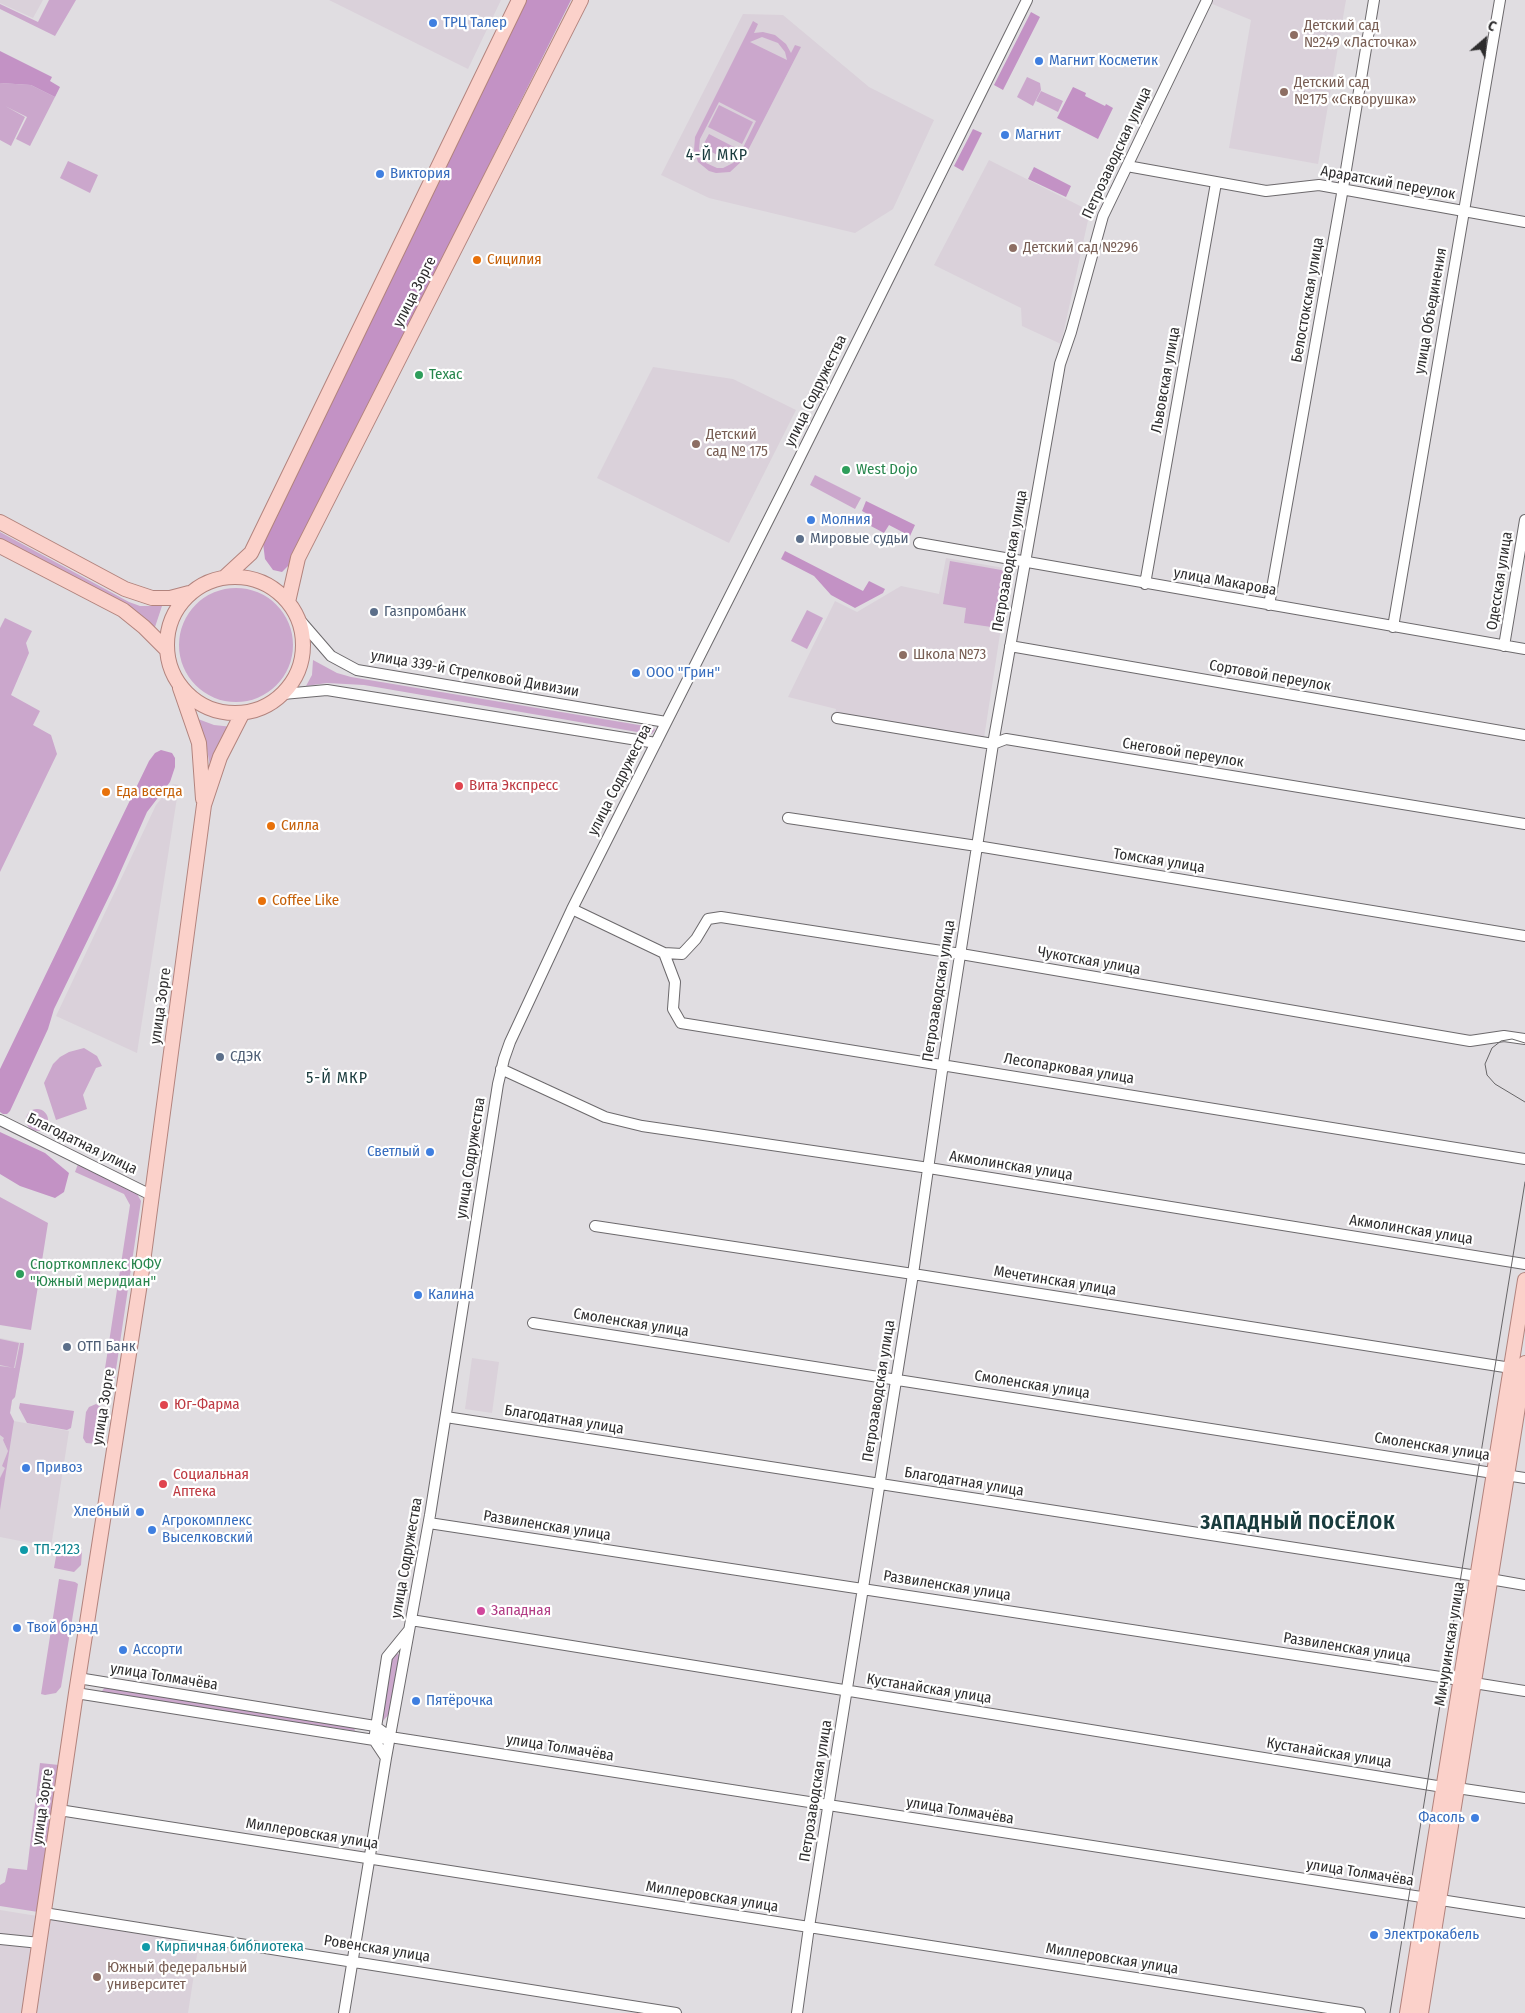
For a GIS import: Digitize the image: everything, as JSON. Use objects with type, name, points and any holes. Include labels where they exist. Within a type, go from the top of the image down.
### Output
[{"type":"main road","points":[[225,577],[251,553],[519,0]]},
{"type":"main road","name":"улица Зорге","points":[[288,602],[298,558],[581,0]]},
{"type":"main road","points":[[0,522],[125,589],[152,598],[170,598],[189,593]]},
{"type":"main road","points":[[0,546],[123,610],[144,627],[166,649]]},
{"type":"main road","points":[[225,577],[242,577],[260,581],[275,589],[288,602],[299,620],[304,639],[302,659],[296,678],[283,694],[271,704],[242,714],[218,712],[196,702],[179,685],[170,668],[166,649],[168,628],[176,609],[189,593],[206,582],[225,577]]},
{"type":"main road","name":"улица Зорге","points":[[179,685],[199,743],[204,805]]},
{"type":"main road","name":"улица Зорге","points":[[29,2013],[78,1678],[141,1277],[204,805],[220,757],[242,714]]},
{"type":"main road","name":"Мичуринская улица","points":[[1407,2013],[1432,1900],[1500,1474],[1521,1368],[1525,1280]]},
{"type":"main road","name":"Мичуринская улица","points":[[1421,2013],[1432,1900]]},
{"type":"street","name":"улица Содружества","points":[[344,2013],[386,1758],[429,1523],[501,1068],[510,1042],[572,909],[793,470],[1026,0]]},
{"type":"street","name":"Петрозаводская улица","points":[[797,2013],[828,1805],[913,1274],[943,1064],[993,744],[1060,364],[1071,332],[1098,228],[1207,0]]},
{"type":"street","name":"Белостокская улица","points":[[1269,605],[1343,188],[1374,0]]},
{"type":"street","name":"улица Объединения","points":[[1393,627],[1500,0]]},
{"type":"street","name":"Араратский переулок","points":[[1127,166],[1216,183],[1266,190],[1319,185],[1343,188],[1525,222]]},
{"type":"street","name":"Львовская улица","points":[[1145,584],[1216,183]]},
{"type":"street","name":"Одесская улица","points":[[1504,646],[1525,520]]},
{"type":"street","name":"улица Макарова","points":[[919,543],[1525,650]]},
{"type":"street","name":"улица 339-й Стрелковой Дивизии","points":[[299,620],[331,656],[357,670],[666,722]]},
{"type":"street","name":"Сортовой переулок","points":[[1010,646],[1525,735]]},
{"type":"street","points":[[283,694],[327,690],[656,743]]},
{"type":"street","name":"Снеговой переулок","points":[[837,718],[993,744],[1006,739],[1525,824]]},
{"type":"street","name":"Томская улица","points":[[788,818],[977,846],[1525,936]]},
{"type":"street","points":[[572,909],[664,953]]},
{"type":"street","name":"Чукотская улица","points":[[664,953],[682,954],[696,939],[708,919],[722,917],[960,954],[1470,1041],[1504,1036],[1525,1039]]},
{"type":"street","name":"Лесопарковая улица","points":[[664,953],[675,982],[673,1010],[681,1023],[1525,1159]]},
{"type":"street","name":"Акмолинская улица","points":[[501,1068],[605,1118],[642,1126],[929,1168],[1525,1264]]},
{"type":"street","name":"Благодатная улица","points":[[0,1120],[151,1195]]},
{"type":"street","name":"Мечетинская улица","points":[[595,1226],[1521,1368]]},
{"type":"street","name":"Смоленская улица","points":[[533,1323],[1525,1478]]},
{"type":"street","name":"Благодатная улица","points":[[446,1416],[1525,1585]]},
{"type":"street","name":"Развиленская улица","points":[[429,1523],[863,1588],[1525,1691]]},
{"type":"street","name":"улица Содружества","points":[[374,1740],[387,1657],[410,1625]]},
{"type":"street","name":"Кустанайская улица","points":[[410,1625],[847,1691],[1525,1798]]},
{"type":"street","name":"улица Толмачёва","points":[[78,1678],[375,1726],[390,1737]]},
{"type":"street","name":"улица Толмачёва","points":[[76,1693],[374,1740],[390,1737],[1525,1913]]},
{"type":"street","points":[[374,1740],[386,1758]]},
{"type":"street","name":"Миллеровская улица","points":[[59,1810],[1360,2013]]},
{"type":"street","name":"Ровенская улица","points":[[44,1913],[352,1960],[676,2013]]},
{"type":"street","points":[[0,1939],[40,1943]]},
{"type":"shaded area","points":[[0,0],[43,0],[33,18],[0,3]]},
{"type":"shaded area","points":[[49,0],[76,0],[55,36],[0,9],[0,4],[38,22]]},
{"type":"shaded area","points":[[329,0],[501,0],[468,69]]},
{"type":"shaded area","points":[[526,0],[571,0],[290,564],[282,572],[273,570],[265,559],[263,543]]},
{"type":"shaded area","name":"Детский сад №175 «Скворушка»","points":[[1212,0],[1346,0],[1318,164],[1229,148],[1251,20],[1210,3]]},
{"type":"shaded area","points":[[1031,12],[1040,17],[1003,90],[994,85]]},
{"type":"shaded area","points":[[743,14],[783,15],[869,87],[934,120],[893,209],[855,233],[709,198],[661,175]]},
{"type":"shaded area","points":[[753,21],[758,24],[754,33],[763,32],[775,35],[786,44],[791,53],[795,45],[801,47],[743,160],[730,172],[716,173],[709,171],[698,162],[694,150],[695,137]],"holes":[[[762,37],[778,43],[785,52],[787,60],[750,42]],[[719,102],[756,121],[738,158],[723,168],[717,168],[706,163],[699,149],[700,139]]]},
{"type":"shaded area","points":[[0,51],[52,77],[50,81],[60,87],[55,97],[31,85],[0,83]]},
{"type":"shaded area","points":[[1027,77],[1040,83],[1041,90],[1033,106],[1017,97]]},
{"type":"shaded area","points":[[0,83],[31,85],[55,97],[30,146],[16,139],[27,117],[5,106],[25,117],[11,146],[0,140]]},
{"type":"shaded area","points":[[1073,87],[1086,93],[1085,96],[1113,108],[1098,139],[1057,118]]},
{"type":"shaded area","points":[[1041,91],[1063,101],[1058,112],[1036,101]]},
{"type":"shaded area","points":[[719,105],[753,122],[742,144],[708,127]]},
{"type":"shaded area","points":[[973,129],[982,133],[963,171],[954,166]]},
{"type":"shaded area","points":[[709,134],[734,147],[727,160],[702,147]]},
{"type":"shaded area","name":"Детский сад №296","points":[[989,160],[1090,211],[1061,344],[1022,326],[1021,308],[934,265]]},
{"type":"shaded area","points":[[68,161],[98,175],[90,193],[60,178]]},
{"type":"shaded area","points":[[1034,167],[1071,186],[1066,197],[1028,179]]},
{"type":"shaded area","name":"Детский сад № 175","points":[[653,367],[733,379],[796,410],[729,543],[597,478]]},
{"type":"shaded area","points":[[815,475],[861,498],[855,509],[810,485]]},
{"type":"shaded area","points":[[866,501],[915,525],[910,536],[889,525],[884,533],[869,525],[873,517],[862,511]]},
{"type":"shaded area","points":[[0,532],[129,602],[140,606],[162,606],[154,630],[126,606],[0,538]]},
{"type":"shaded area","points":[[785,551],[863,591],[869,581],[885,589],[883,593],[855,608],[831,595],[814,576],[781,559]]},
{"type":"shaded area","name":"Школа №73","points":[[946,558],[1010,569],[984,738],[835,714],[836,709],[788,697],[835,601],[857,612],[901,586],[939,594]]},
{"type":"shaded area","points":[[950,561],[1007,571],[998,628],[964,623],[966,608],[943,604]]},
{"type":"shaded area","points":[[236,588],[258,592],[277,604],[289,623],[293,645],[289,667],[277,686],[258,698],[236,702],[214,698],[195,686],[183,667],[179,645],[183,623],[195,604],[214,592]]},
{"type":"shaded area","points":[[807,610],[823,618],[807,649],[791,641]]},
{"type":"shaded area","points":[[5,618],[32,631],[26,643],[29,653],[11,695],[40,711],[33,725],[51,735],[57,754],[0,872],[0,628]]},
{"type":"shaded area","points":[[313,660],[337,673],[351,677],[645,726],[655,730],[652,734],[643,733],[364,685],[327,683],[306,686],[312,675]]},
{"type":"shaded area","points":[[198,719],[214,725],[233,727],[210,766],[205,738]]},
{"type":"shaded area","points":[[161,750],[172,753],[175,758],[175,767],[170,782],[147,812],[115,884],[54,1009],[48,1029],[10,1111],[7,1114],[3,1114],[0,1112],[0,1069],[149,761],[155,753]]},
{"type":"shaded area","points":[[173,784],[179,785],[137,1053],[56,1016],[156,805]]},
{"type":"shaded area","points":[[84,1048],[97,1056],[102,1066],[96,1068],[83,1095],[87,1109],[56,1120],[44,1083],[53,1064],[60,1057],[69,1052]]},
{"type":"shaded area","points":[[33,1109],[41,1109],[48,1116],[48,1124],[41,1131],[33,1131],[26,1124],[26,1116]]},
{"type":"shaded area","points":[[0,1132],[45,1153],[69,1173],[64,1192],[55,1198],[20,1186],[0,1174]]},
{"type":"shaded area","points":[[78,1164],[136,1192],[141,1201],[114,1383],[110,1389],[102,1388],[130,1205],[124,1194],[75,1172]]},
{"type":"shaded area","name":"Спорткомплекс ЮФУ \"Южный меридиан\"","points":[[0,1197],[48,1223],[31,1330],[0,1325]]},
{"type":"shaded area","points":[[0,1338],[24,1343],[15,1397],[12,1400],[10,1413],[14,1421],[69,1431],[51,1547],[0,1537]]},
{"type":"shaded area","points":[[0,1339],[19,1343],[14,1368],[0,1365]]},
{"type":"shaded area","points":[[20,1343],[24,1343],[23,1352],[15,1397],[12,1400],[10,1413],[14,1421],[0,1510],[0,1478],[5,1468],[2,1466],[8,1451],[3,1440],[4,1438],[0,1435],[0,1366],[15,1368]]},
{"type":"shaded area","points":[[472,1358],[499,1362],[492,1413],[465,1409]]},
{"type":"shaded area","points":[[20,1403],[74,1411],[71,1428],[67,1430],[27,1423],[19,1408]]},
{"type":"shaded area","points":[[96,1404],[101,1407],[104,1413],[100,1441],[97,1444],[86,1443],[83,1438],[86,1412],[89,1407]]},
{"type":"shaded area","points":[[65,1545],[76,1547],[82,1551],[81,1565],[74,1572],[54,1568],[57,1551]]},
{"type":"shaded area","points":[[59,1579],[78,1584],[61,1687],[56,1693],[45,1695],[41,1694]]},
{"type":"shaded area","points":[[396,1652],[400,1656],[390,1713],[382,1722],[391,1659]]},
{"type":"shaded area","points":[[105,1687],[354,1727],[355,1731],[104,1693],[102,1691]]},
{"type":"shaded area","points":[[40,1763],[59,1765],[38,1912],[0,1906],[0,1885],[5,1882],[8,1868],[27,1870]]},
{"type":"shaded area","name":"Южный федеральный университет","points":[[0,1910],[199,1942],[188,2013],[0,2013]]},
{"type":"tram line","points":[[1525,1043],[1512,1039],[1501,1041],[1492,1048],[1485,1064],[1487,1075],[1495,1084],[1525,1102]]},
{"type":"tram line","points":[[1390,2013],[1525,1182]]},
{"type":"place","name":"ТРЦ Талер","points":[[433,23]]},
{"type":"place","name":"Детский сад №249 «Ласточка»","points":[[1294,35]]},
{"type":"place","name":"Магнит Косметик","points":[[1039,61]]},
{"type":"place","name":"Детский сад №175 «Скворушка»","points":[[1284,92]]},
{"type":"place","name":"Магнит","points":[[1005,135]]},
{"type":"place","name":"Виктория","points":[[380,174]]},
{"type":"place","name":"Детский сад №296","points":[[1013,248]]},
{"type":"place","name":"Сицилия","points":[[477,260]]},
{"type":"place","name":"Техас","points":[[419,375]]},
{"type":"place","name":"Детский сад № 175","points":[[696,444]]},
{"type":"place","name":"West Dojo","points":[[846,470]]},
{"type":"place","name":"Молния","points":[[811,520]]},
{"type":"place","name":"Мировые судьи","points":[[800,539]]},
{"type":"place","name":"Газпромбанк","points":[[374,612]]},
{"type":"place","name":"Школа №73","points":[[903,655]]},
{"type":"place","name":"ООО \"Грин\"","points":[[636,673]]},
{"type":"place","name":"Вита Экспресс","points":[[459,786]]},
{"type":"place","name":"Еда всегда","points":[[106,792]]},
{"type":"place","name":"Силла","points":[[271,826]]},
{"type":"place","name":"Coffee Like","points":[[262,901]]},
{"type":"place","name":"СДЭК","points":[[220,1057]]},
{"type":"place","name":"Светлый","points":[[430,1152]]},
{"type":"place","name":"Спорткомплекс ЮФУ \"Южный меридиан\"","points":[[20,1274]]},
{"type":"place","name":"Калина","points":[[418,1295]]},
{"type":"place","name":"ОТП Банк","points":[[67,1347]]},
{"type":"place","name":"Юг-Фарма","points":[[164,1405]]},
{"type":"place","name":"Привоз","points":[[26,1468]]},
{"type":"place","name":"Социальная Аптека","points":[[163,1484]]},
{"type":"place","name":"Хлебный","points":[[140,1512]]},
{"type":"place","name":"Агрокомплекс Выселковский","points":[[152,1530]]},
{"type":"place","name":"ТП-2123","points":[[24,1550]]},
{"type":"place","name":"Западная","points":[[481,1611]]},
{"type":"place","name":"Твой брэнд","points":[[17,1628]]},
{"type":"place","name":"Ассорти","points":[[123,1650]]},
{"type":"place","name":"Пятёрочка","points":[[416,1701]]},
{"type":"place","name":"Фасоль","points":[[1475,1818]]},
{"type":"place","name":"Электрокабель","points":[[1374,1935]]},
{"type":"place","name":"Кирпичная библиотека","points":[[146,1947]]},
{"type":"place","name":"Южный федеральный университет","points":[[97,1977]]},
{"type":"district","name":"4-Й МКР","points":[[717,156]]},
{"type":"district","name":"5-Й МКР","points":[[337,1079]]},
{"type":"district","name":"ЗАПАДНЫЙ ПОСЁЛОК","points":[[1298,1523]]}]
